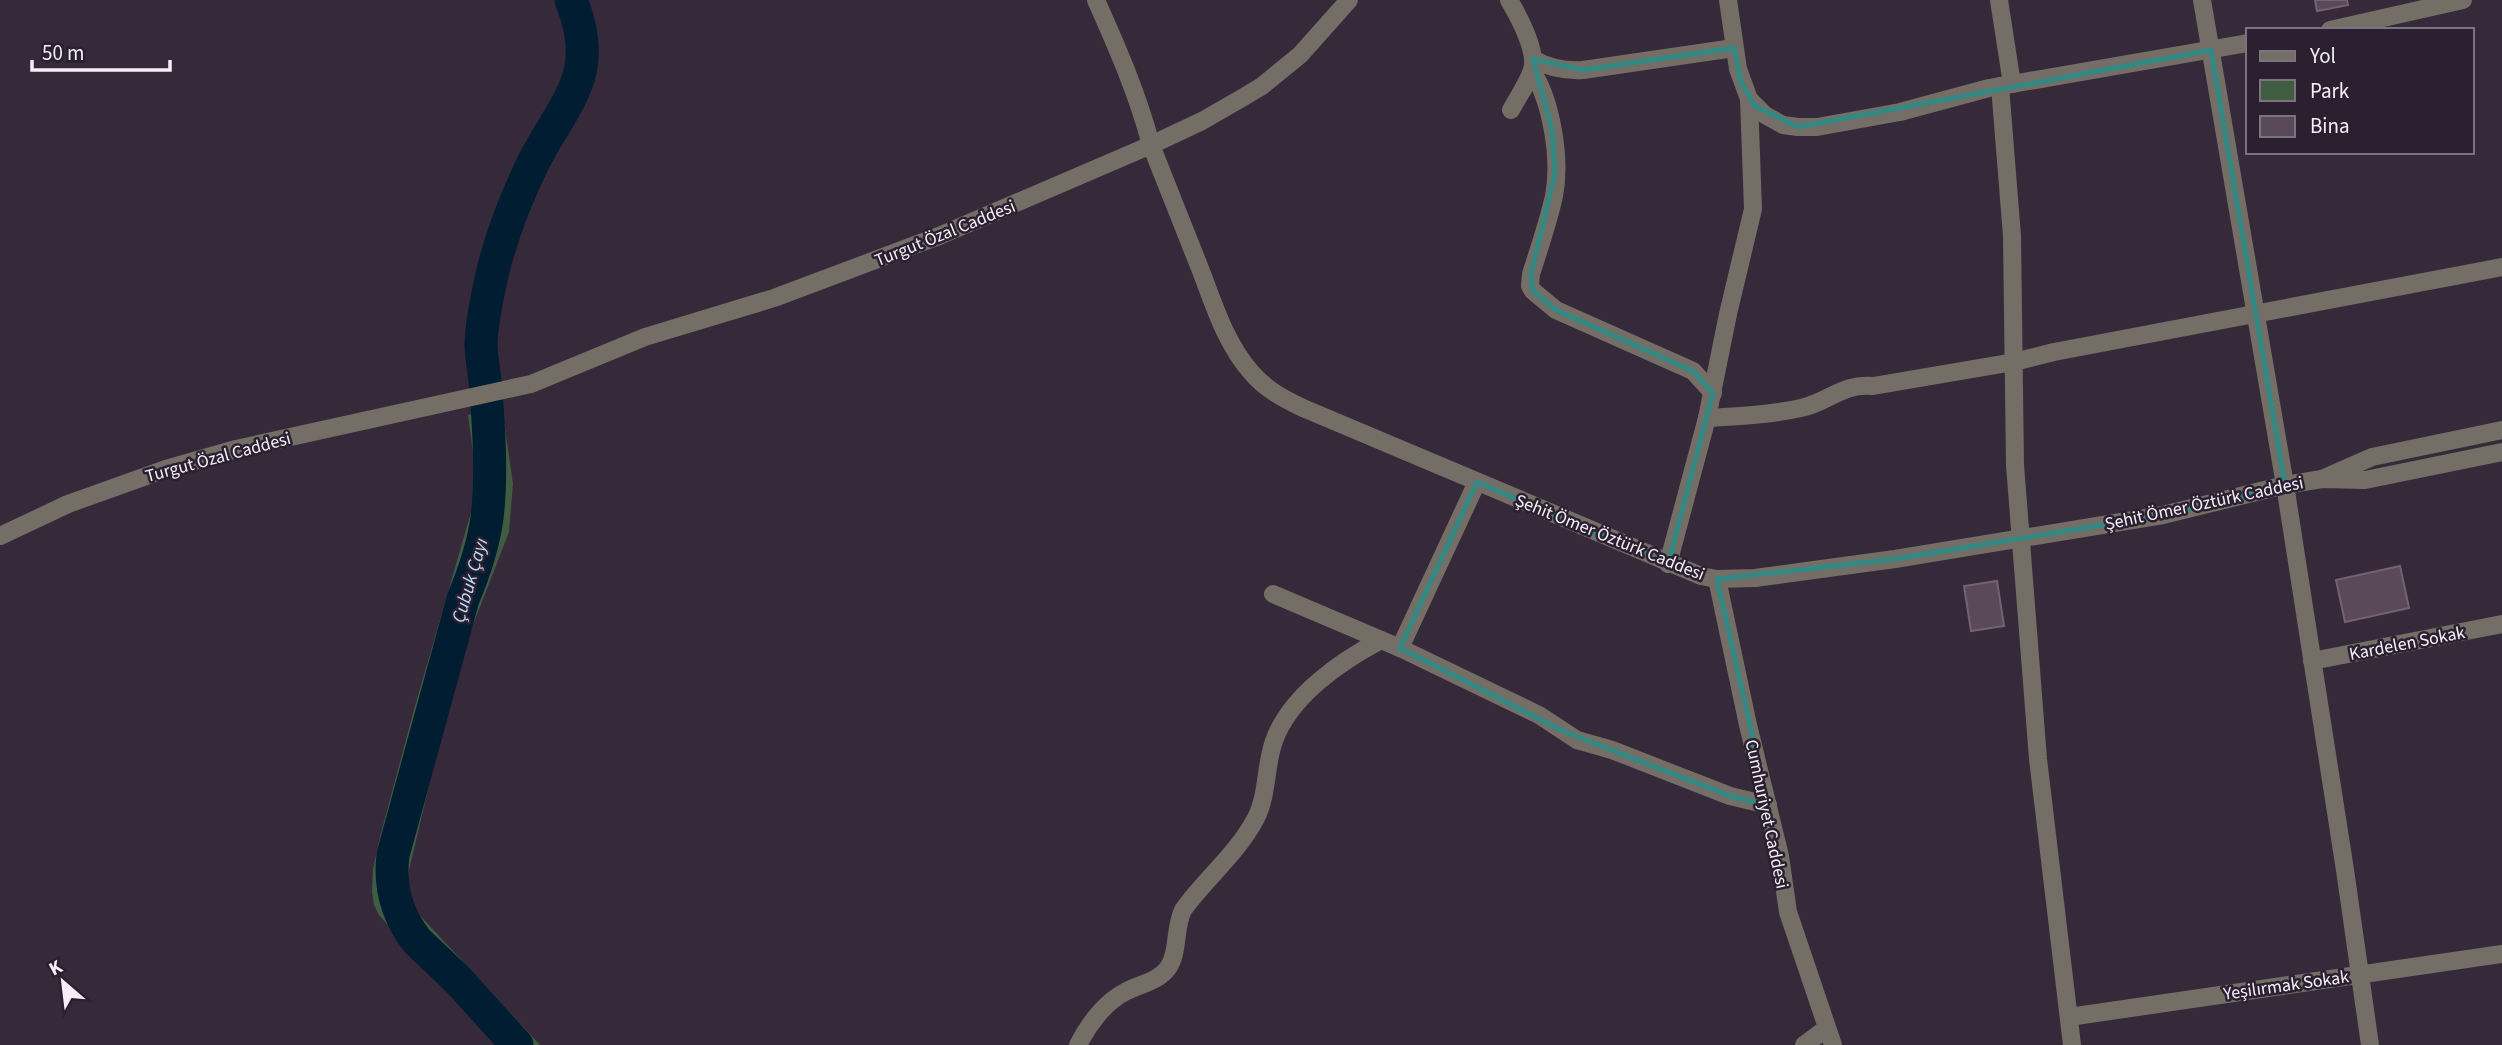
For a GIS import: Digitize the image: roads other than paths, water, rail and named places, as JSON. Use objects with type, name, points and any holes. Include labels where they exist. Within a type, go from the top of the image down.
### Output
[{"type":"street","name":"Şehit Ömer Öztürk Caddesi","points":[[1096,0],[1119,52],[1220,320],[1235,350],[1261,383],[1303,408],[1701,576],[1717,579],[1755,578],[1838,567],[2164,515],[2285,485],[2322,479],[2365,480],[2502,452]]},
{"type":"street","name":"Turgut Özal Caddesi","points":[[0,536],[68,504],[166,468],[236,449],[500,391],[557,374],[645,337],[774,298],[852,270],[1035,197],[1202,121],[1262,86],[1300,55],[1349,0]]},
{"type":"street","points":[[1509,0],[1522,25],[1549,114],[1554,141],[1554,195],[1530,286],[1556,310],[1693,372],[1713,393]]},
{"type":"street","points":[[1728,0],[1741,82],[1749,99],[1765,115],[1783,125],[1798,127],[1816,127],[1900,112],[2006,85],[2246,43]]},
{"type":"street","points":[[1999,0],[2006,85],[2012,236],[2015,465],[2038,759],[2072,1045]]},
{"type":"street","points":[[2202,0],[2285,485],[2346,870],[2370,1045]]},
{"type":"street","points":[[2335,28],[2390,8],[2463,0]]},
{"type":"street","points":[[1532,65],[1569,71],[1583,70],[1734,48]]},
{"type":"street","points":[[1511,110],[1532,65]]},
{"type":"street","points":[[1668,564],[1713,393],[1728,314],[1753,209],[1749,99]]},
{"type":"street","points":[[1707,418],[1767,414],[1803,408],[1850,386],[1873,386],[2014,362],[2054,352],[2502,267]]},
{"type":"street","name":"Şehit Ömer Öztürk Caddesi","points":[[2322,479],[2372,457],[2502,430]]},
{"type":"street","points":[[1400,648],[1477,482]]},
{"type":"street","name":"Cumhuriyet Caddesi","points":[[1717,579],[1782,863],[1788,912],[1833,1045]]},
{"type":"street","points":[[1273,594],[1400,648],[1539,715],[1577,740],[1612,750],[1730,796],[1768,805]]},
{"type":"street","name":"Kardelen Sokak","points":[[2312,661],[2502,625]]},
{"type":"street","points":[[1078,1045],[1087,1029],[1108,1004],[1122,993],[1162,975],[1170,965],[1178,922],[1183,910],[1235,850],[1257,815],[1264,796],[1274,741],[1289,715],[1339,664],[1381,640]]},
{"type":"street","name":"Yeşilırmak Sokak","points":[[2069,1017],[2502,954]]},
{"type":"street","points":[[1804,1045],[1827,1028]]},
{"type":"waterway","name":"Çubuk Çayı","points":[[517,1045],[458,980],[417,941],[404,921],[396,901],[392,867],[393,855],[463,599],[478,560],[485,529],[489,502],[490,454],[481,343],[492,275],[504,232],[521,189],[568,103],[581,67],[579,26],[571,0]]}]
